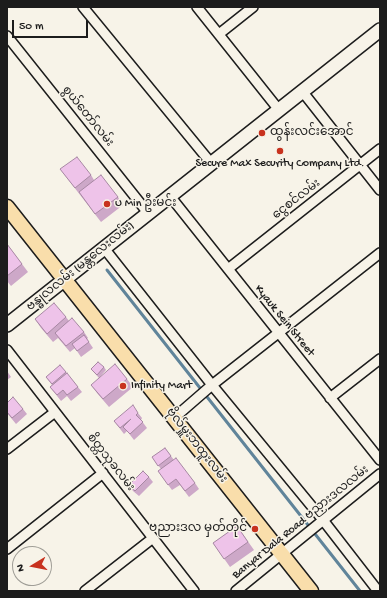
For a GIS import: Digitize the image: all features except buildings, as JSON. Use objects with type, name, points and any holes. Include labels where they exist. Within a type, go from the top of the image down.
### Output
[{"type":"main road","name":"ဗိုလ်မှူးဘထူးလမ်း","points":[[7,207],[311,591]]},
{"type":"street","points":[[83,7],[211,163]]},
{"type":"street","points":[[197,7],[279,110]]},
{"type":"street","points":[[219,34],[254,7]]},
{"type":"street","name":"ဗန္ဓုလလမ်း (မန္တလေးလမ်း)","points":[[7,326],[380,30]]},
{"type":"street","name":"စွယ်တော်လမ်း","points":[[7,36],[148,213]]},
{"type":"street","points":[[302,91],[380,190]]},
{"type":"street","name":"ငွေစင်လမ်း","points":[[228,269],[380,149]]},
{"type":"street","name":"Kyauk Sein Street","points":[[170,196],[380,460]]},
{"type":"street","points":[[104,248],[210,386],[323,520],[378,591]]},
{"type":"street","points":[[174,418],[210,386],[380,253]]},
{"type":"street","name":"စိတ္တသုခလမ်း","points":[[7,350],[194,591]]},
{"type":"street","points":[[330,398],[380,359]]},
{"type":"street","points":[[7,449],[55,412]]},
{"type":"street","points":[[7,549],[103,473]]},
{"type":"street","name":"Banyar Dala Road ဗညားဒလလမ်း","points":[[236,591],[380,474]]},
{"type":"street","points":[[86,591],[153,538]]},
{"type":"waterway","points":[[107,270],[360,591]]},
{"type":"place","name":"ထွန်းလင်းအောင်","points":[[262,133]]},
{"type":"place","name":"Secure Max Security Company Ltd.","points":[[280,151]]},
{"type":"place","name":"U Min ဦးမင်း","points":[[107,204]]},
{"type":"place","name":"Infinity Mart","points":[[123,386]]},
{"type":"place","name":"ဗညားဒလ မှတ်တိုင်","points":[[255,529]]}]
